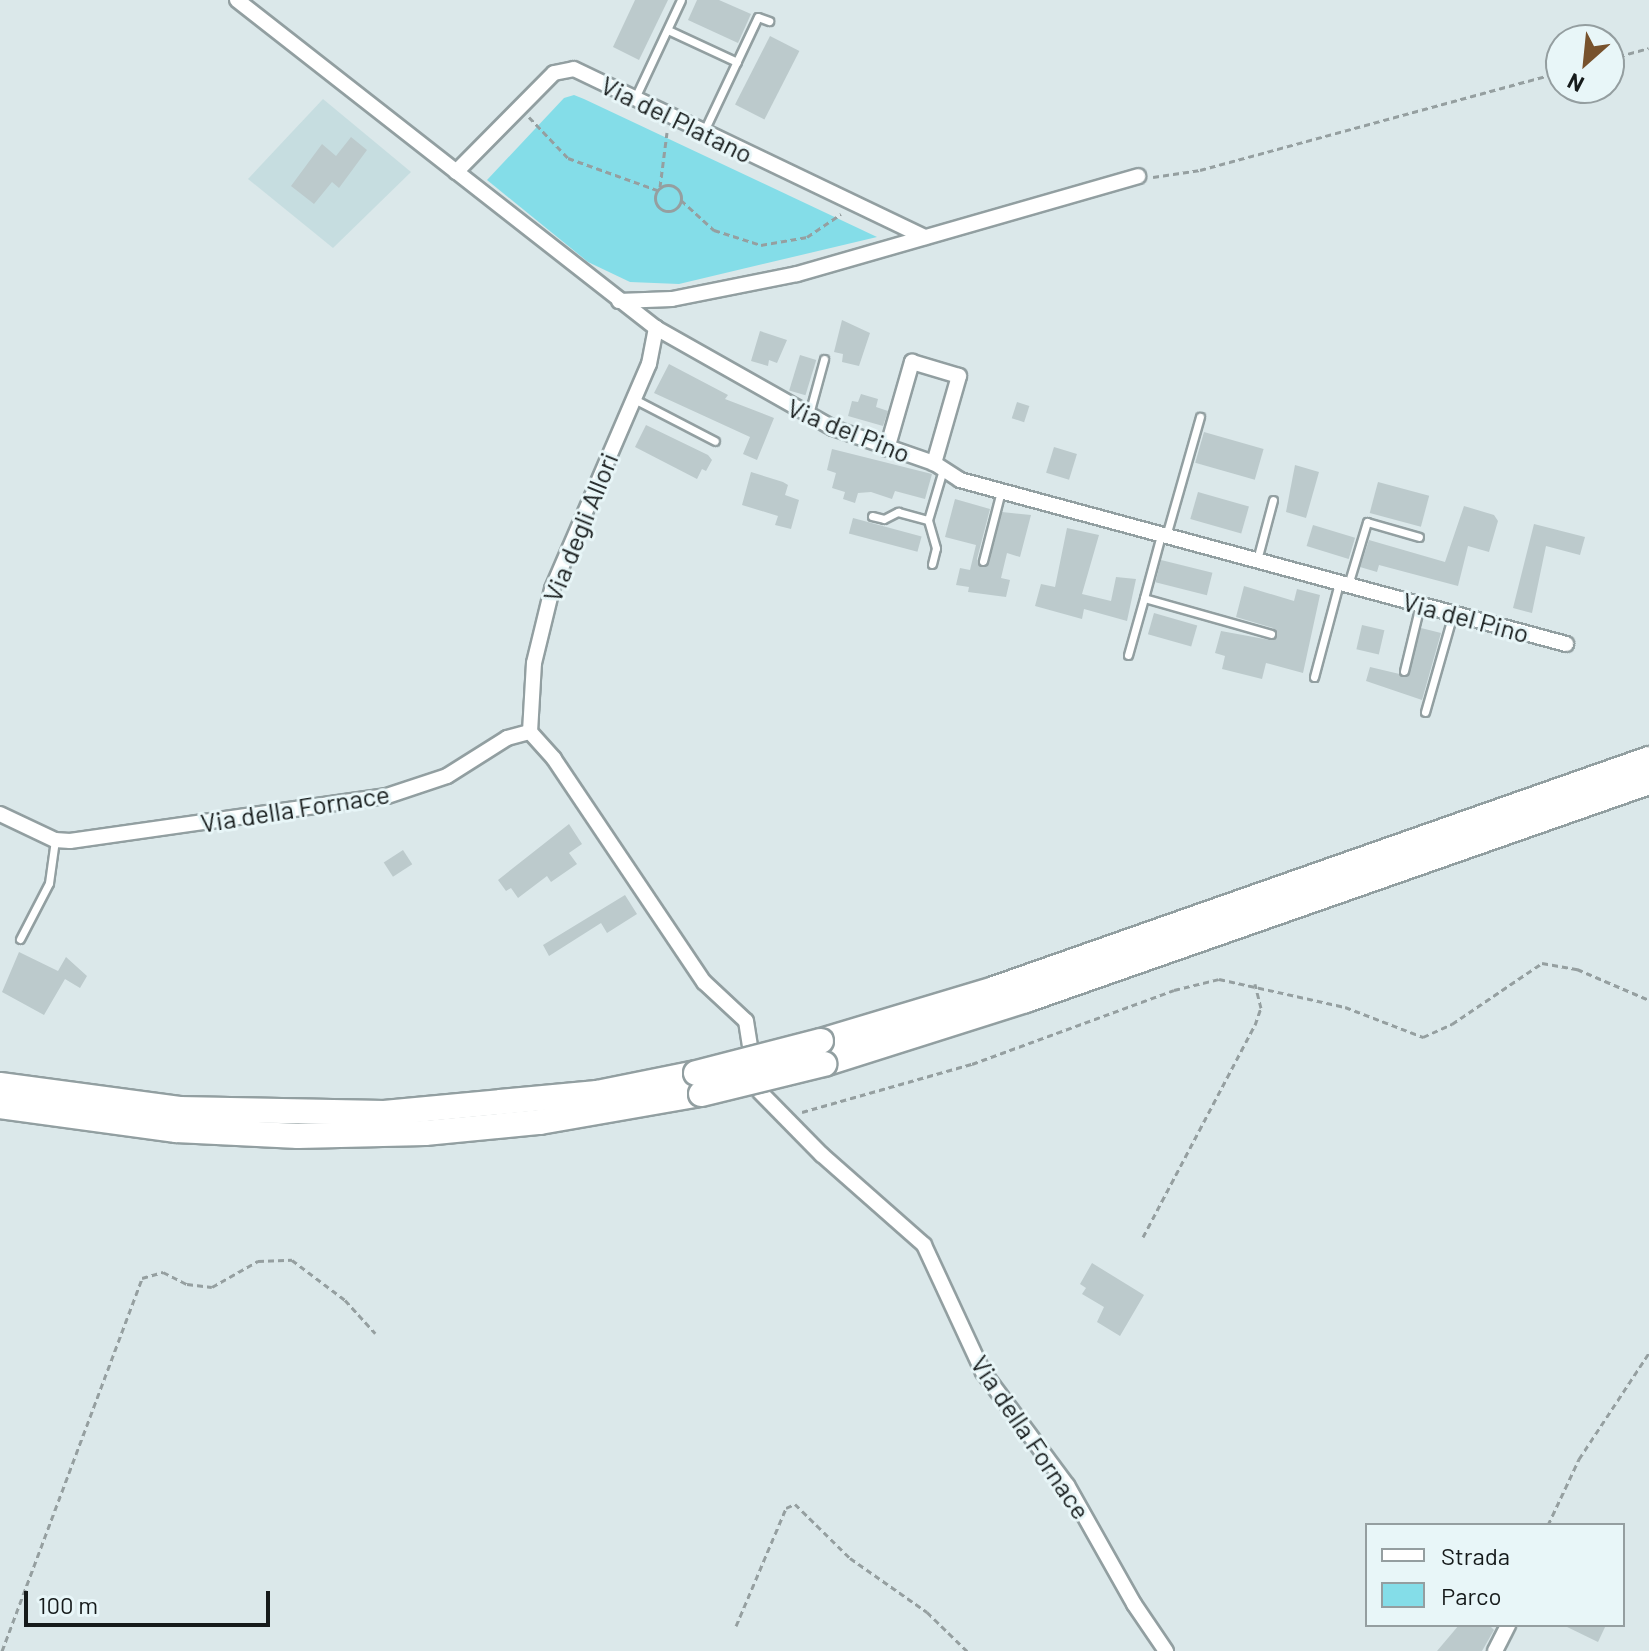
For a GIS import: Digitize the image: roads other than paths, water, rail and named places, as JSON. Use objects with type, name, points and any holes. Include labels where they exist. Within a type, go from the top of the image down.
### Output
[{"type":"highway","points":[[822,1052],[1649,759]]},
{"type":"highway","points":[[0,1106],[176,1130],[298,1136],[425,1133],[540,1122],[1026,1000],[1649,782]]},
{"type":"highway","points":[[0,1085],[179,1109],[384,1113],[698,1084]]},
{"type":"street","name":"Via del Pino","points":[[237,0],[656,328],[808,416],[1001,491],[1566,644]]},
{"type":"street","name":"Via del Platano","points":[[456,172],[554,73],[574,69],[925,237]]},
{"type":"street","points":[[619,301],[672,299],[767,280],[1138,176]]},
{"type":"street","name":"Via degli Allori","points":[[530,732],[534,663],[552,589],[634,399],[656,328]]},
{"type":"street","points":[[887,449],[912,362],[959,376],[938,468]]},
{"type":"street","points":[[530,732],[554,759],[704,982],[746,1021],[750,1045]]},
{"type":"street","name":"Via della Fornace","points":[[55,840],[387,796],[447,776],[507,738],[530,732]]},
{"type":"street","points":[[0,814],[55,840]]},
{"type":"street","name":"Via della Fornace","points":[[760,1092],[783,1119],[924,1245],[983,1372],[1067,1485],[1134,1604],[1166,1651]]},
{"type":"street","points":[[1495,1651],[1507,1627]]},
{"type":"lane","points":[[635,98],[681,0]]},
{"type":"lane","points":[[704,131],[758,17],[769,21]]},
{"type":"lane","points":[[668,30],[737,62]]},
{"type":"lane","points":[[808,416],[824,359]]},
{"type":"lane","points":[[634,399],[715,441]]},
{"type":"lane","points":[[1128,655],[1200,417]]},
{"type":"lane","points":[[932,564],[936,548],[928,520],[938,468]]},
{"type":"lane","points":[[983,561],[1001,491]]},
{"type":"lane","points":[[1257,560],[1273,500]]},
{"type":"lane","points":[[872,516],[884,519],[898,512],[928,520]]},
{"type":"lane","points":[[1314,677],[1367,522],[1419,537]]},
{"type":"lane","points":[[1144,598],[1271,634]]},
{"type":"lane","points":[[1404,671],[1420,605]]},
{"type":"lane","points":[[1425,712],[1453,614]]},
{"type":"lane","points":[[20,939],[49,883],[55,840]]}]
